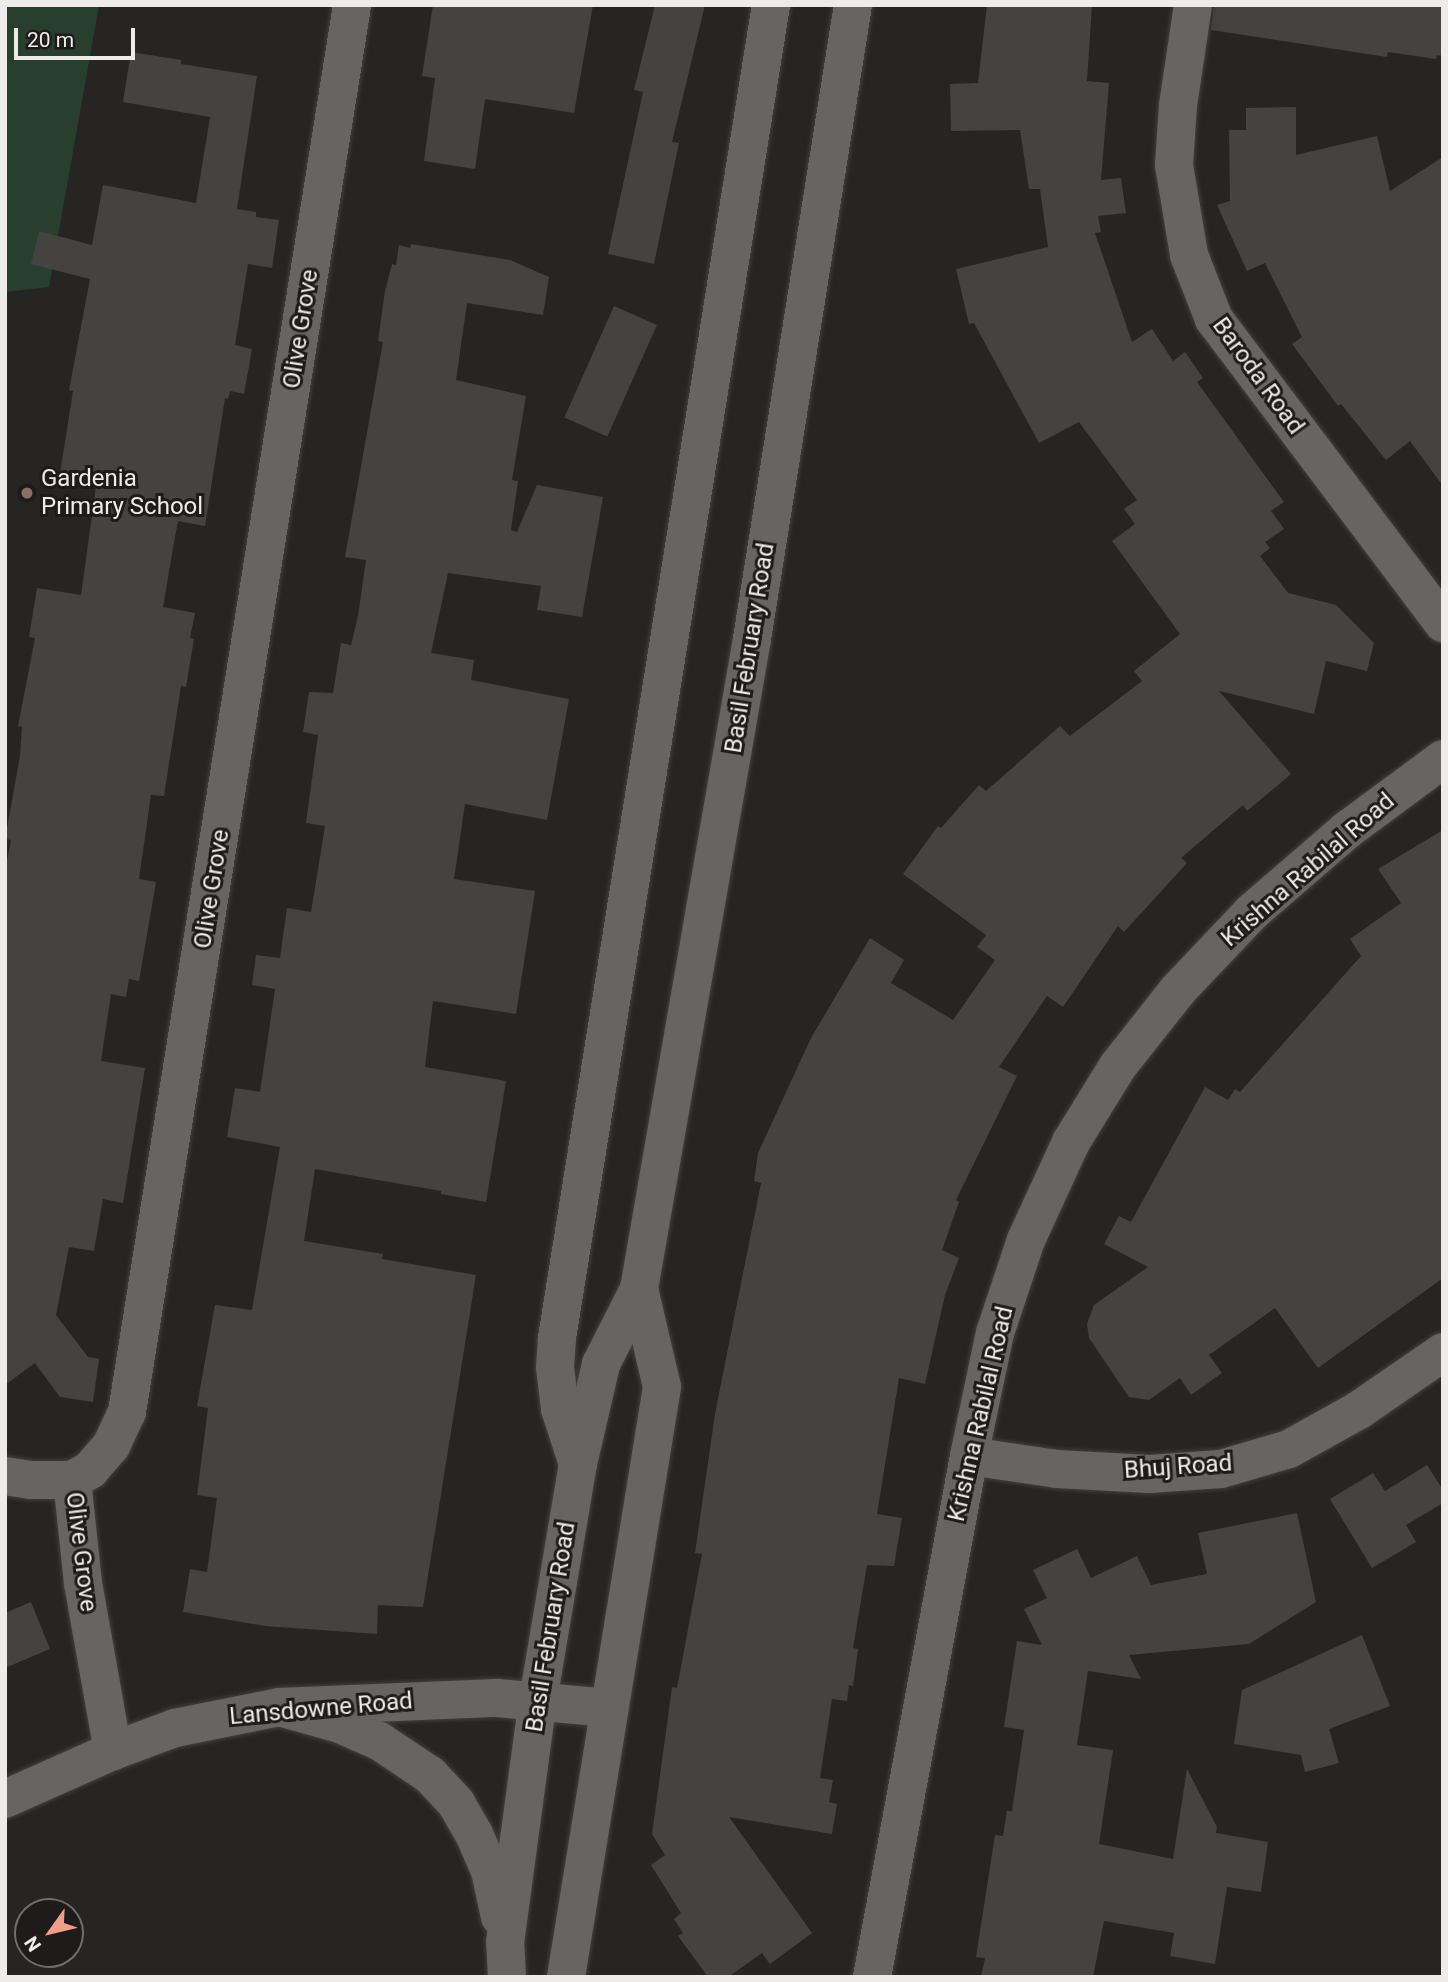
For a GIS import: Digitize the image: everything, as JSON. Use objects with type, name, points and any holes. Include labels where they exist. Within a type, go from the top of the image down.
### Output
[{"type":"street","name":"Olive Grove","points":[[113,1751],[83,1583],[72,1480],[90,1470],[111,1446],[127,1412],[352,5]]},
{"type":"street","points":[[578,1464],[560,1409],[555,1367],[557,1338],[771,5]]},
{"type":"street","name":"Basil February Road","points":[[506,1960],[538,1700],[578,1464],[601,1364],[639,1289],[752,639],[853,5]]},
{"type":"street","name":"Baroda Road","points":[[1193,5],[1178,105],[1174,165],[1189,255],[1214,319],[1443,623]]},
{"type":"street","name":"Krishna Rabilal Road","points":[[873,1977],[969,1456],[995,1333],[1026,1241],[1071,1142],[1118,1066],[1178,990],[1252,912],[1347,830],[1443,759]]},
{"type":"street","name":"Basil February Road","points":[[566,1977],[662,1387],[639,1289]]},
{"type":"street","name":"Bhuj Road","points":[[969,1456],[1057,1469],[1149,1474],[1221,1469],[1289,1449],[1359,1410],[1443,1352]]},
{"type":"street","points":[[5,1476],[31,1480],[72,1480]]},
{"type":"street","name":"Lansdowne Road","points":[[5,1799],[113,1751],[175,1728],[279,1707],[413,1700],[538,1700],[610,1708]]},
{"type":"street","points":[[279,1707],[340,1724],[379,1741],[430,1775],[456,1803],[474,1834],[490,1871],[506,1960]]},
{"type":"street","points":[[572,1930],[584,1977]]},
{"type":"green space","points":[[5,5],[99,5],[49,287],[5,292]]},
{"type":"building","points":[[433,5],[593,5],[574,113],[485,99],[475,169],[424,161],[435,78],[422,76]]},
{"type":"building","points":[[655,5],[705,5],[672,142],[679,143],[654,264],[608,254],[643,92],[634,90]]},
{"type":"building","points":[[987,5],[1092,5],[1087,81],[1109,83],[1101,180],[1121,178],[1126,213],[1098,216],[1101,232],[1095,233],[1132,342],[1152,329],[1173,361],[1185,352],[1203,378],[1197,382],[1284,502],[1271,511],[1284,529],[1265,542],[1270,548],[1260,556],[1288,593],[1336,605],[1374,643],[1367,671],[1326,661],[1314,714],[1219,691],[1291,774],[1247,811],[1243,805],[1181,858],[1187,863],[1124,932],[1118,926],[1063,1007],[1047,996],[999,1067],[1017,1076],[956,1200],[959,1202],[942,1250],[959,1258],[945,1295],[925,1384],[899,1378],[877,1514],[902,1518],[894,1566],[867,1565],[853,1648],[858,1649],[853,1686],[849,1685],[847,1701],[832,1699],[820,1778],[833,1780],[829,1802],[837,1804],[832,1834],[729,1817],[812,1933],[770,1964],[762,1953],[728,1977],[708,1977],[678,1936],[683,1933],[674,1919],[681,1913],[651,1865],[665,1855],[652,1834],[672,1687],[677,1688],[702,1554],[695,1553],[715,1414],[761,1183],[754,1181],[758,1153],[811,1038],[870,938],[904,960],[891,983],[953,1020],[995,960],[977,947],[986,935],[903,874],[938,826],[941,828],[979,785],[986,791],[1060,726],[1070,736],[1142,681],[1134,671],[1180,634],[1112,541],[1135,524],[1124,509],[1137,500],[1079,422],[1039,443],[974,323],[969,324],[956,269],[1048,247],[1040,189],[1029,189],[1020,130],[951,131],[950,84],[978,83]]},
{"type":"building","points":[[1214,5],[1443,5],[1443,56],[1437,55],[1436,59],[1388,52],[1387,57],[1211,30]]},
{"type":"building","points":[[131,52],[181,60],[181,64],[257,76],[237,209],[256,212],[256,217],[279,220],[272,268],[248,264],[235,345],[252,349],[244,394],[230,391],[228,399],[225,398],[205,526],[178,521],[163,607],[195,613],[190,638],[194,639],[186,687],[181,686],[164,796],[151,795],[139,879],[156,882],[139,981],[129,979],[126,997],[111,994],[101,1061],[145,1068],[123,1203],[103,1199],[94,1251],[69,1247],[56,1315],[88,1357],[99,1359],[93,1402],[60,1397],[35,1363],[5,1385],[5,871],[11,840],[5,839],[20,756],[22,727],[18,726],[35,638],[29,637],[37,588],[81,595],[96,486],[59,480],[73,391],[69,390],[90,279],[31,264],[39,231],[92,245],[103,185],[196,203],[210,117],[123,102]]},
{"type":"building","points":[[1296,107],[1296,155],[1377,136],[1390,191],[1443,157],[1443,486],[1410,441],[1386,460],[1341,404],[1338,406],[1292,344],[1302,337],[1265,263],[1247,271],[1217,205],[1230,201],[1229,130],[1246,130],[1246,108]]},
{"type":"building","points":[[411,244],[510,260],[549,277],[543,315],[467,303],[456,380],[526,396],[512,480],[518,481],[511,530],[517,532],[537,485],[603,497],[582,617],[537,610],[541,586],[448,573],[431,653],[474,660],[471,680],[569,699],[547,820],[465,804],[454,879],[535,891],[516,1014],[433,1001],[425,1067],[506,1081],[486,1202],[441,1194],[441,1191],[315,1169],[304,1241],[383,1254],[382,1259],[476,1275],[423,1607],[378,1605],[377,1634],[265,1626],[183,1612],[190,1569],[207,1572],[217,1498],[197,1495],[208,1408],[197,1406],[215,1305],[252,1310],[280,1147],[227,1137],[235,1088],[260,1092],[275,989],[252,985],[256,955],[280,958],[287,908],[311,912],[325,826],[306,823],[318,735],[303,732],[309,692],[333,693],[341,643],[351,645],[358,616],[366,560],[345,557],[383,342],[378,341],[385,291],[392,264],[396,265],[399,245],[410,248]]},
{"type":"building","points":[[614,306],[657,325],[607,437],[564,417]]},
{"type":"building","points":[[1443,830],[1443,1278],[1318,1368],[1275,1308],[1209,1355],[1222,1373],[1191,1395],[1180,1378],[1149,1400],[1129,1397],[1089,1338],[1087,1324],[1094,1305],[1148,1267],[1104,1244],[1119,1216],[1131,1222],[1205,1087],[1228,1100],[1235,1089],[1240,1092],[1361,956],[1350,939],[1401,903],[1378,869]]},
{"type":"building","points":[[1427,1465],[1443,1490],[1443,1503],[1406,1525],[1416,1542],[1372,1568],[1330,1499],[1373,1473],[1385,1491]]},
{"type":"building","points":[[1297,1513],[1316,1602],[1249,1644],[1129,1655],[1141,1679],[1088,1671],[1077,1745],[1113,1750],[1099,1844],[1173,1859],[1187,1769],[1217,1827],[1216,1833],[1268,1842],[1261,1892],[1227,1887],[1215,1964],[1170,1956],[1174,1933],[1104,1921],[1093,1977],[981,1977],[985,1958],[976,1957],[995,1835],[1003,1836],[1007,1811],[1012,1811],[1024,1730],[1004,1727],[1017,1641],[1042,1645],[1024,1609],[1047,1598],[1033,1570],[1077,1549],[1091,1578],[1137,1556],[1151,1585],[1207,1574],[1198,1533]]},
{"type":"building","points":[[31,1602],[50,1649],[5,1668],[5,1613]]},
{"type":"building","points":[[1362,1635],[1390,1706],[1329,1729],[1339,1763],[1305,1772],[1301,1755],[1234,1744],[1242,1690]]},
{"type":"place","name":"Gardenia Primary School","points":[[27,493]]}]
